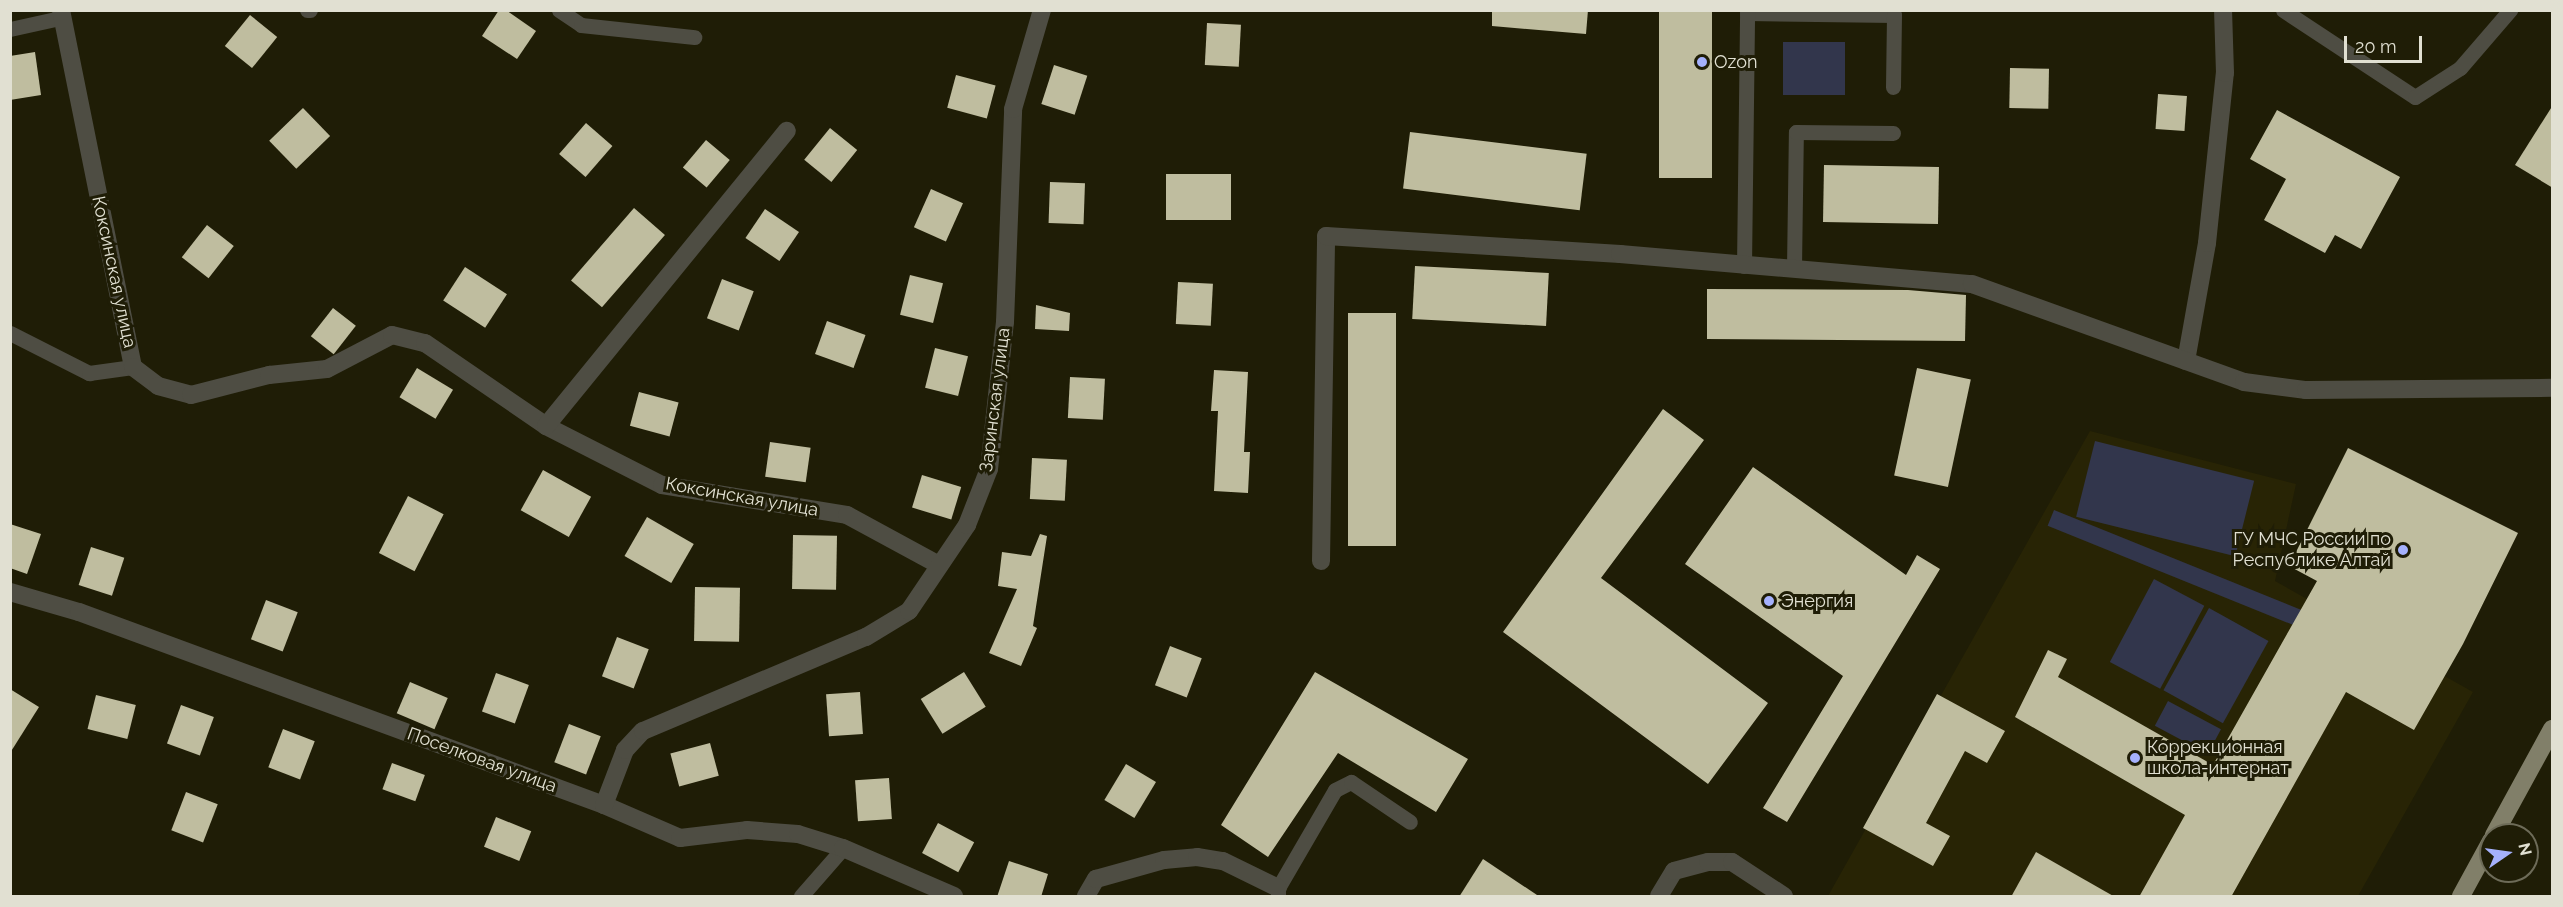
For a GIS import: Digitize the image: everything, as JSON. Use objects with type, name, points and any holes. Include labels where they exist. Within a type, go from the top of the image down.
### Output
[{"type":"main road","points":[[2501,823],[2552,732]]},
{"type":"main road","points":[[2461,897],[2479,863]]},
{"type":"street","name":"Заринская улица","points":[[604,805],[625,750],[642,731],[866,637],[909,611],[967,525],[989,469],[1005,322],[1013,109],[1042,10]]},
{"type":"street","points":[[2186,361],[2207,243],[2225,73],[2223,10]]},
{"type":"street","name":"Коксинская улица","points":[[61,14],[133,367],[158,386],[191,395],[269,375],[327,369],[392,335],[425,343],[546,426],[662,485],[847,515],[939,565]]},
{"type":"street","points":[[546,426],[787,131]]},
{"type":"street","points":[[1321,561],[1326,236],[1620,254],[1972,285],[2244,382],[2306,390],[2553,388]]},
{"type":"street","name":"Поселковая улица","points":[[10,592],[79,612],[604,805],[680,838],[747,830],[798,834],[843,848],[954,897]]},
{"type":"street","points":[[1086,897],[1096,879],[1164,861],[1197,857],[1224,861],[1278,892]]},
{"type":"street","points":[[1659,897],[1674,871],[1708,862],[1732,862],[1784,897]]},
{"type":"lane","points":[[559,10],[581,25],[694,37]]},
{"type":"lane","points":[[2283,10],[2415,97],[2460,68],[2510,10]]},
{"type":"lane","points":[[1744,266],[1747,12],[1894,15],[1893,87]]},
{"type":"lane","points":[[10,29],[61,14]]},
{"type":"lane","points":[[1794,268],[1796,132],[1893,133]]},
{"type":"lane","points":[[10,333],[89,373],[133,367]]},
{"type":"lane","points":[[1278,892],[1335,790],[1351,782],[1410,822]]},
{"type":"lane","points":[[801,897],[843,848]]},
{"type":"shaded area","points":[[1783,42],[1845,42],[1845,95],[1783,95]]},
{"type":"shaded area","points":[[2090,431],[2296,484],[2275,581],[2473,692],[2358,896],[1828,896]]},
{"type":"shaded area","points":[[2095,441],[2254,481],[2235,556],[2076,517]]},
{"type":"shaded area","points":[[2054,510],[2340,626],[2334,642],[2048,526]]},
{"type":"shaded area","points":[[2154,579],[2204,606],[2160,689],[2110,662]]},
{"type":"shaded area","points":[[2209,608],[2268,641],[2223,723],[2163,690]]},
{"type":"shaded area","points":[[2168,701],[2221,729],[2208,754],[2155,726]]},
{"type":"building","points":[[499,10],[506,10],[536,31],[517,59],[482,36]]},
{"type":"building","points":[[1492,10],[1588,10],[1586,34],[1492,26]]},
{"type":"building","points":[[1659,10],[1712,10],[1712,178],[1659,178]]},
{"type":"building","points":[[250,15],[277,37],[252,68],[225,46]]},
{"type":"building","points":[[1207,23],[1241,25],[1239,67],[1205,65]]},
{"type":"building","points":[[35,52],[41,95],[10,100],[10,56]]},
{"type":"building","points":[[1054,65],[1087,76],[1075,115],[1041,104]]},
{"type":"building","points":[[2010,68],[2049,69],[2048,109],[2009,108]]},
{"type":"building","points":[[956,75],[996,86],[987,118],[947,108]]},
{"type":"building","points":[[2158,94],[2187,96],[2184,131],[2156,129]]},
{"type":"building","points":[[2553,105],[2553,188],[2515,165]]},
{"type":"building","points":[[303,108],[330,136],[296,169],[269,141]]},
{"type":"building","points":[[2277,110],[2400,177],[2361,249],[2335,235],[2325,253],[2264,220],[2286,179],[2250,159]]},
{"type":"building","points":[[586,123],[612,146],[586,177],[559,154]]},
{"type":"building","points":[[830,128],[857,150],[831,182],[804,160]]},
{"type":"building","points":[[1410,132],[1587,154],[1580,210],[1403,189]]},
{"type":"building","points":[[706,140],[730,160],[707,188],[683,168]]},
{"type":"building","points":[[1824,165],[1939,167],[1938,224],[1823,222]]},
{"type":"building","points":[[1166,174],[1231,174],[1231,220],[1166,220]]},
{"type":"building","points":[[1050,182],[1085,183],[1084,224],[1049,223]]},
{"type":"building","points":[[931,189],[963,203],[946,242],[914,227]]},
{"type":"building","points":[[634,208],[665,235],[602,307],[571,280]]},
{"type":"building","points":[[765,209],[799,232],[779,261],[745,238]]},
{"type":"building","points":[[207,225],[234,246],[209,278],[182,257]]},
{"type":"building","points":[[1415,266],[1549,273],[1546,326],[1412,319]]},
{"type":"building","points":[[465,267],[507,294],[485,328],[443,301]]},
{"type":"building","points":[[910,275],[943,283],[933,323],[900,315]]},
{"type":"building","points":[[722,279],[754,291],[739,330],[707,318]]},
{"type":"building","points":[[1178,282],[1213,284],[1211,326],[1176,324]]},
{"type":"building","points":[[1707,289],[1908,290],[1966,295],[1965,341],[1707,339]]},
{"type":"building","points":[[1036,305],[1070,313],[1069,331],[1035,329]]},
{"type":"building","points":[[333,308],[356,326],[334,354],[311,336]]},
{"type":"building","points":[[1348,313],[1396,313],[1396,546],[1348,546]]},
{"type":"building","points":[[827,321],[866,335],[854,368],[815,354]]},
{"type":"building","points":[[935,348],[968,356],[958,396],[925,388]]},
{"type":"building","points":[[417,368],[453,390],[435,419],[399,397]]},
{"type":"building","points":[[1917,368],[1971,379],[1948,487],[1894,476]]},
{"type":"building","points":[[1214,370],[1248,372],[1244,452],[1250,452],[1248,493],[1214,491],[1218,411],[1211,411]]},
{"type":"building","points":[[1070,377],[1105,379],[1103,420],[1068,418]]},
{"type":"building","points":[[639,392],[679,403],[670,436],[630,426]]},
{"type":"building","points":[[1663,409],[1704,440],[1601,578],[1768,703],[1708,784],[1503,632]]},
{"type":"building","points":[[770,442],[811,448],[806,482],[765,477]]},
{"type":"building","points":[[2348,448],[2518,533],[2463,644],[2414,730],[2346,692],[2231,897],[2139,897],[2185,815],[2015,717],[2048,650],[2067,659],[2058,677],[2213,765],[2317,581],[2289,566]]},
{"type":"building","points":[[1032,458],[1067,460],[1065,501],[1030,499]]},
{"type":"building","points":[[1753,467],[1906,575],[1917,555],[1940,569],[1787,822],[1763,808],[1843,676],[1685,564]]},
{"type":"building","points":[[543,470],[591,497],[569,537],[521,510]]},
{"type":"building","points":[[922,475],[961,487],[951,520],[912,508]]},
{"type":"building","points":[[408,496],[444,514],[415,571],[379,553]]},
{"type":"building","points":[[647,517],[694,544],[671,583],[624,556]]},
{"type":"building","points":[[10,524],[41,534],[27,574],[10,568]]},
{"type":"building","points":[[1040,534],[1047,536],[1033,626],[1037,628],[1021,666],[989,653],[1017,589],[998,586],[1002,552],[1031,556]]},
{"type":"building","points":[[793,535],[837,536],[836,590],[792,589]]},
{"type":"building","points":[[91,547],[124,558],[112,596],[79,585]]},
{"type":"building","points":[[695,587],[740,588],[739,642],[694,641]]},
{"type":"building","points":[[266,600],[298,612],[283,651],[251,639]]},
{"type":"building","points":[[617,637],[649,649],[634,688],[602,676]]},
{"type":"building","points":[[1170,646],[1202,658],[1187,697],[1155,685]]},
{"type":"building","points":[[964,672],[986,707],[942,734],[921,699]]},
{"type":"building","points":[[1315,672],[1468,759],[1436,812],[1338,753],[1268,857],[1221,825]]},
{"type":"building","points":[[496,673],[529,685],[515,723],[482,712]]},
{"type":"building","points":[[410,682],[448,698],[434,729],[397,713]]},
{"type":"building","points":[[10,689],[39,707],[10,753]]},
{"type":"building","points":[[860,692],[863,734],[829,736],[826,694]]},
{"type":"building","points":[[1937,694],[2005,731],[1987,763],[1965,751],[1926,823],[1950,836],[1933,866],[1863,828]]},
{"type":"building","points":[[96,695],[136,705],[127,739],[88,729]]},
{"type":"building","points":[[181,705],[214,717],[200,755],[167,744]]},
{"type":"building","points":[[569,724],[601,736],[586,774],[554,762]]},
{"type":"building","points":[[283,729],[315,741],[300,779],[268,767]]},
{"type":"building","points":[[710,743],[719,776],[679,786],[670,754]]},
{"type":"building","points":[[392,763],[425,775],[415,801],[382,789]]},
{"type":"building","points":[[1126,764],[1156,782],[1134,818],[1104,800]]},
{"type":"building","points":[[889,778],[892,819],[858,821],[855,780]]},
{"type":"building","points":[[186,792],[218,804],[203,842],[171,830]]},
{"type":"building","points":[[496,817],[531,831],[519,861],[484,847]]},
{"type":"building","points":[[938,823],[974,842],[958,872],[922,853]]},
{"type":"building","points":[[2036,852],[2115,897],[2011,897]]},
{"type":"building","points":[[1483,859],[1540,897],[1459,897]]},
{"type":"building","points":[[1009,861],[1048,874],[1041,897],[997,897]]},
{"type":"place","name":"Ozon","points":[[1702,62]]},
{"type":"place","name":"ГУ МЧС России по Республике Алтай","points":[[2403,550]]},
{"type":"place","name":"Энергия","points":[[1769,601]]},
{"type":"place","name":"Коррекционная школа-интернат","points":[[2135,758]]}]
